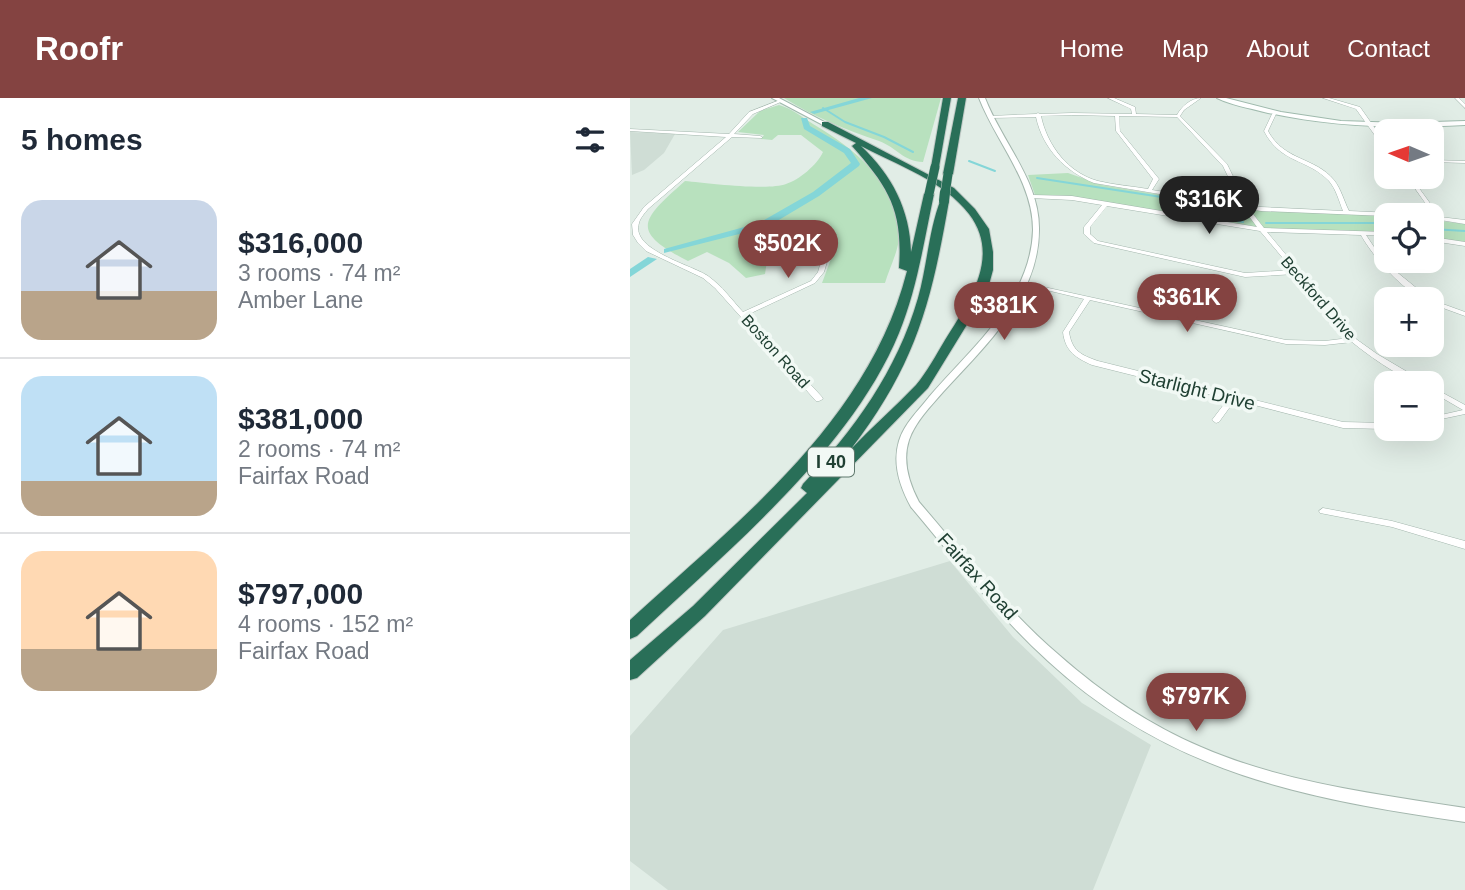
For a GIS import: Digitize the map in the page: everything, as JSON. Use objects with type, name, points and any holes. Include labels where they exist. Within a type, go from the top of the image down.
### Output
[{"type":"highway","name":"I 40","points":[[630,670],[822,474],[881,394],[915,327],[933,259],[935,167],[947,98]]},
{"type":"highway","name":"I 40","points":[[630,631],[770,499],[817,447],[861,390],[884,352],[898,320],[936,198],[948,174],[962,98]]},
{"type":"highway","points":[[825,124],[859,148],[877,166],[897,197],[903,217],[905,264],[898,320]]},
{"type":"highway","points":[[630,670],[699,611],[923,385],[981,292],[988,270],[988,252],[984,229],[972,211],[951,190],[825,124]]},
{"type":"main road","points":[[1220,98],[1274,114],[1316,121],[1369,126],[1465,123]]},
{"type":"main road","points":[[778,99],[825,124]]},
{"type":"street","name":"Fairfax Road","points":[[982,98],[990,117],[1022,170],[1033,198],[1036,233],[1032,258],[1023,284],[994,331],[908,429],[901,458],[902,474],[915,504],[1052,657],[1090,690],[1151,729],[1197,753],[1272,781],[1331,794],[1465,815]]},
{"type":"street","points":[[1110,98],[1129,105],[1133,108],[1134,115]]},
{"type":"street","points":[[990,117],[1038,114],[1178,116],[1182,109],[1199,98]]},
{"type":"street","points":[[1325,98],[1358,108],[1374,132]]},
{"type":"street","points":[[1457,98],[1465,107]]},
{"type":"street","points":[[633,236],[635,224],[646,208],[731,135],[751,113],[778,99]]},
{"type":"street","points":[[1038,114],[1041,129],[1064,165],[1071,171],[1096,181],[1245,207],[1374,213]]},
{"type":"street","points":[[1274,114],[1266,131],[1269,137],[1294,159],[1333,182],[1346,211]]},
{"type":"street","points":[[1117,115],[1118,131],[1156,179],[1149,191]]},
{"type":"street","name":"Beckford Drive","points":[[1178,116],[1231,173],[1245,207],[1354,340],[1374,356],[1401,371]]},
{"type":"street","points":[[630,130],[760,136]]},
{"type":"street","points":[[1444,161],[1465,162]]},
{"type":"street","points":[[1033,198],[1072,198],[1262,230],[1374,234]]},
{"type":"street","points":[[1105,205],[1087,227],[1087,234],[1096,242],[1245,275],[1297,272]]},
{"type":"street","points":[[1444,219],[1465,222]]},
{"type":"street","points":[[1363,234],[1410,287]]},
{"type":"street","name":"Boston Road","points":[[633,236],[648,250],[705,277],[744,314],[820,399]]},
{"type":"street","points":[[744,314],[813,282],[821,272],[830,241]]},
{"type":"street","points":[[1444,241],[1465,244]]},
{"type":"street","points":[[1023,284],[1286,342],[1325,343],[1354,340]]},
{"type":"street","name":"Starlight Drive","points":[[1088,298],[1066,332],[1069,348],[1078,356],[1095,363],[1343,425],[1374,426]]},
{"type":"street","points":[[1444,306],[1465,314]]},
{"type":"street","points":[[1216,420],[1233,397]]},
{"type":"street","points":[[1444,397],[1465,410]]},
{"type":"street","points":[[1444,416],[1465,410]]},
{"type":"street","points":[[1322,511],[1392,524],[1465,545]]},
{"type":"shaded area","points":[[630,132],[675,134],[664,153],[644,170],[632,175]]},
{"type":"shaded area","points":[[950,561],[1013,637],[1082,703],[1151,745],[1093,890],[668,890],[630,861],[630,736],[723,630]]},
{"type":"green space","points":[[784,98],[941,98],[923,162],[910,160],[885,144],[830,122]]},
{"type":"green space","points":[[779,105],[844,144],[882,183],[891,199],[899,236],[885,283],[822,283],[832,256],[836,234],[783,236],[768,254],[765,274],[746,278],[729,263],[707,252],[688,261],[669,251],[650,233],[648,225],[651,216],[685,181],[737,186],[777,186],[796,179],[812,167],[823,152],[801,135],[778,135],[772,140],[761,139],[764,135],[738,132],[760,111]]},
{"type":"green space","points":[[1068,173],[1102,185],[1234,207],[1374,214],[1374,232],[1267,229],[1067,196],[1035,195],[1028,175]]},
{"type":"green space","points":[[1444,221],[1465,224],[1465,242],[1444,239]]},
{"type":"waterway","points":[[814,112],[868,98]]},
{"type":"waterway","points":[[823,108],[845,122],[913,152]]},
{"type":"waterway","points":[[668,251],[763,225],[816,194],[856,164],[847,151],[807,127],[804,120]]},
{"type":"waterway","points":[[969,161],[995,171]]},
{"type":"waterway","points":[[1037,178],[1168,198],[1205,216],[1243,222]]},
{"type":"waterway","points":[[1266,223],[1374,223]]},
{"type":"waterway","points":[[1444,230],[1465,231]]},
{"type":"waterway","points":[[630,274],[652,259]]}]
